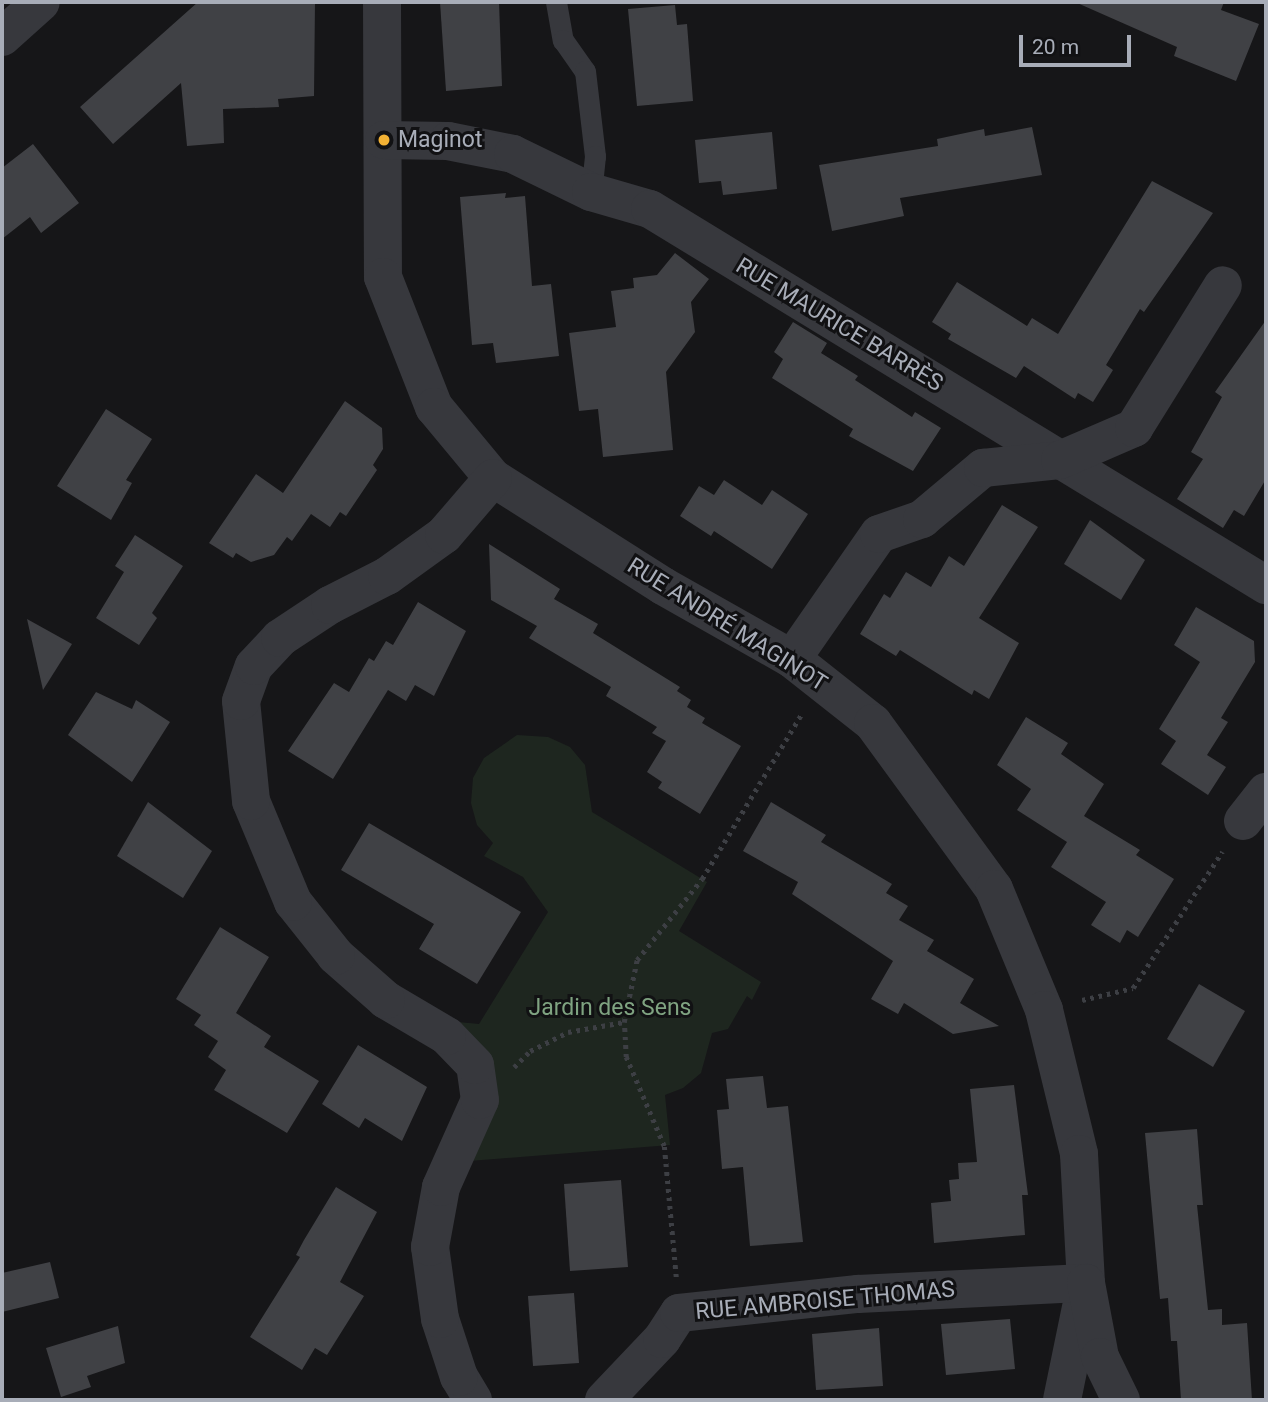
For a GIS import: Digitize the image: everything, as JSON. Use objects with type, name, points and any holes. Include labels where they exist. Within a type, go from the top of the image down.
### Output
[{"type":"street","points":[[2,37],[41,2]]},
{"type":"street","name":"RUE ANDRÉ MAGINOT","points":[[382,2],[383,277],[434,407],[493,478],[663,586],[806,670],[873,723],[994,889],[1044,1010],[1079,1154],[1086,1283],[1062,1400]]},
{"type":"street","name":"RUE MAURICE BARRÈS","points":[[384,140],[448,141],[513,153],[592,192],[650,209],[1266,586]]},
{"type":"street","points":[[806,670],[879,534],[922,519],[983,468],[1060,460],[1134,428],[1223,285]]},
{"type":"street","points":[[473,1400],[459,1377],[440,1320],[430,1247],[441,1187],[480,1100],[475,1065],[447,1036],[386,1000],[336,956],[293,902],[251,801],[241,701],[254,666],[280,638],[330,605],[387,576],[444,535],[493,478]]},
{"type":"street","points":[[1086,1283],[1100,1357],[1121,1400]]},
{"type":"street","name":"RUE AMBROISE THOMAS","points":[[604,1400],[662,1339],[679,1313],[858,1294],[1086,1283]]},
{"type":"lane","points":[[556,2],[564,40],[585,71],[595,156],[592,192]]},
{"type":"path","points":[[679,1313],[664,1146],[626,1057],[624,1022],[638,960],[702,879],[806,670]]},
{"type":"path","points":[[1044,1010],[1133,988],[1255,807]]},
{"type":"path","points":[[480,1100],[530,1051],[568,1032],[624,1022]]},
{"type":"green space","name":"Jardin des Sens","points":[[517,735],[548,737],[570,747],[585,765],[592,812],[707,882],[679,931],[761,982],[752,1000],[747,996],[728,1029],[712,1033],[701,1073],[683,1088],[665,1095],[670,1145],[469,1161],[458,1022],[479,1024],[548,912],[523,877],[484,856],[493,843],[477,825],[471,803],[473,778],[484,758]]},
{"type":"building","points":[[198,2],[315,2],[314,96],[278,99],[279,107],[223,109],[224,143],[187,146],[181,83],[113,144],[80,107]]},
{"type":"building","points":[[440,2],[499,2],[502,86],[446,91]]},
{"type":"building","points":[[1075,2],[1224,2],[1221,10],[1259,24],[1236,81],[1174,56],[1177,47]]},
{"type":"building","points":[[675,5],[677,25],[687,24],[693,101],[637,106],[628,9]]},
{"type":"building","points":[[1032,127],[1042,175],[900,198],[904,216],[832,231],[819,165],[938,146],[937,139],[984,129],[985,136]]},
{"type":"building","points":[[772,132],[777,189],[723,195],[721,181],[699,183],[695,140]]},
{"type":"building","points":[[33,144],[79,203],[41,233],[30,217],[2,239],[2,168]]},
{"type":"building","points":[[1152,181],[1213,213],[1144,312],[1140,309],[1106,365],[1113,370],[1093,402],[1078,393],[1075,399],[1024,366],[1016,378],[948,339],[951,334],[932,322],[957,282],[1027,326],[1032,318],[1058,334]]},
{"type":"building","points":[[506,193],[505,198],[525,196],[532,286],[551,284],[559,356],[496,363],[493,343],[472,345],[460,197]]},
{"type":"building","points":[[675,253],[709,279],[691,302],[695,332],[666,372],[673,450],[603,457],[598,409],[579,411],[569,333],[616,327],[611,291],[634,288],[633,278],[657,275]]},
{"type":"building","points":[[1266,320],[1266,479],[1244,516],[1234,510],[1223,528],[1177,499],[1203,459],[1191,452],[1222,397],[1215,392]]},
{"type":"building","points":[[793,322],[827,343],[821,353],[858,376],[855,380],[912,417],[915,412],[941,428],[913,471],[849,436],[853,429],[772,378],[783,359],[774,352]]},
{"type":"building","points":[[345,401],[382,428],[383,449],[373,465],[377,470],[346,516],[340,512],[330,527],[311,514],[292,541],[287,537],[274,555],[251,562],[236,553],[233,558],[209,543],[256,474],[283,493]]},
{"type":"building","points":[[106,409],[152,439],[126,480],[132,483],[111,520],[57,486]]},
{"type":"building","points":[[724,480],[762,505],[772,490],[808,514],[772,569],[714,531],[711,536],[680,516],[699,486],[714,495]]},
{"type":"building","points":[[1002,505],[1038,527],[979,618],[1019,643],[989,699],[974,690],[972,695],[900,650],[896,656],[860,634],[884,594],[890,598],[906,572],[931,587],[949,556],[964,566]]},
{"type":"building","points":[[1090,520],[1145,560],[1121,600],[1064,564]]},
{"type":"building","points":[[135,535],[183,566],[152,613],[157,618],[139,645],[96,618],[124,572],[115,566]]},
{"type":"building","points":[[489,544],[560,589],[554,599],[598,624],[593,633],[680,687],[677,691],[691,700],[687,707],[705,718],[702,723],[741,746],[700,814],[658,788],[662,782],[647,772],[666,741],[652,733],[657,727],[606,696],[611,687],[529,638],[537,626],[491,600]]},
{"type":"building","points":[[418,602],[466,631],[434,696],[415,685],[406,701],[388,690],[333,779],[288,751],[334,683],[349,692],[369,658],[374,661],[386,641],[393,645]]},
{"type":"building","points":[[1196,607],[1254,641],[1255,662],[1221,718],[1228,722],[1207,755],[1226,767],[1208,795],[1161,764],[1176,741],[1159,729],[1200,662],[1174,645]]},
{"type":"building","points":[[27,619],[72,644],[43,690]]},
{"type":"building","points":[[96,692],[132,709],[136,700],[170,722],[132,782],[68,735]]},
{"type":"building","points":[[1026,717],[1068,743],[1061,754],[1104,784],[1084,816],[1140,850],[1136,855],[1174,879],[1138,937],[1127,930],[1120,943],[1091,925],[1106,902],[1051,867],[1067,842],[1017,810],[1031,789],[997,765]]},
{"type":"building","points":[[148,802],[212,851],[183,898],[117,856]]},
{"type":"building","points":[[771,802],[826,835],[821,842],[892,884],[886,893],[908,906],[899,920],[934,940],[927,951],[974,979],[960,1003],[999,1026],[953,1034],[904,1003],[898,1014],[871,999],[893,961],[792,894],[798,882],[743,851]]},
{"type":"building","points":[[369,823],[521,912],[477,984],[419,949],[434,924],[341,870]]},
{"type":"building","points":[[220,927],[269,957],[236,1013],[271,1036],[264,1047],[319,1081],[287,1133],[214,1090],[226,1070],[208,1057],[218,1041],[194,1025],[201,1015],[176,999]]},
{"type":"building","points":[[1199,984],[1245,1011],[1213,1067],[1167,1039]]},
{"type":"building","points":[[358,1045],[427,1087],[402,1141],[365,1118],[359,1128],[322,1104]]},
{"type":"building","points":[[763,1076],[767,1108],[788,1106],[803,1242],[750,1246],[743,1167],[722,1169],[717,1110],[729,1109],[726,1079]]},
{"type":"building","points":[[1014,1085],[1028,1195],[1022,1195],[1025,1235],[934,1243],[931,1203],[951,1201],[949,1180],[959,1179],[958,1163],[977,1162],[970,1089]]},
{"type":"building","points":[[1197,1129],[1203,1205],[1197,1205],[1208,1310],[1222,1309],[1222,1325],[1247,1323],[1252,1400],[1181,1400],[1177,1341],[1171,1341],[1168,1298],[1160,1299],[1145,1133]]},
{"type":"building","points":[[621,1180],[628,1267],[570,1271],[564,1184]]},
{"type":"building","points":[[336,1187],[377,1212],[340,1282],[364,1296],[327,1355],[315,1348],[302,1370],[250,1337],[300,1257],[296,1255]]},
{"type":"building","points":[[50,1262],[59,1298],[2,1312],[2,1273]]},
{"type":"building","points":[[574,1293],[579,1363],[533,1366],[528,1296]]},
{"type":"building","points":[[1010,1319],[1015,1369],[946,1375],[941,1324]]},
{"type":"building","points":[[118,1326],[125,1363],[87,1376],[91,1387],[61,1397],[46,1348]]},
{"type":"building","points":[[879,1328],[883,1386],[816,1390],[812,1334]]},
{"type":"place","name":"Maginot","points":[[384,140]]}]
